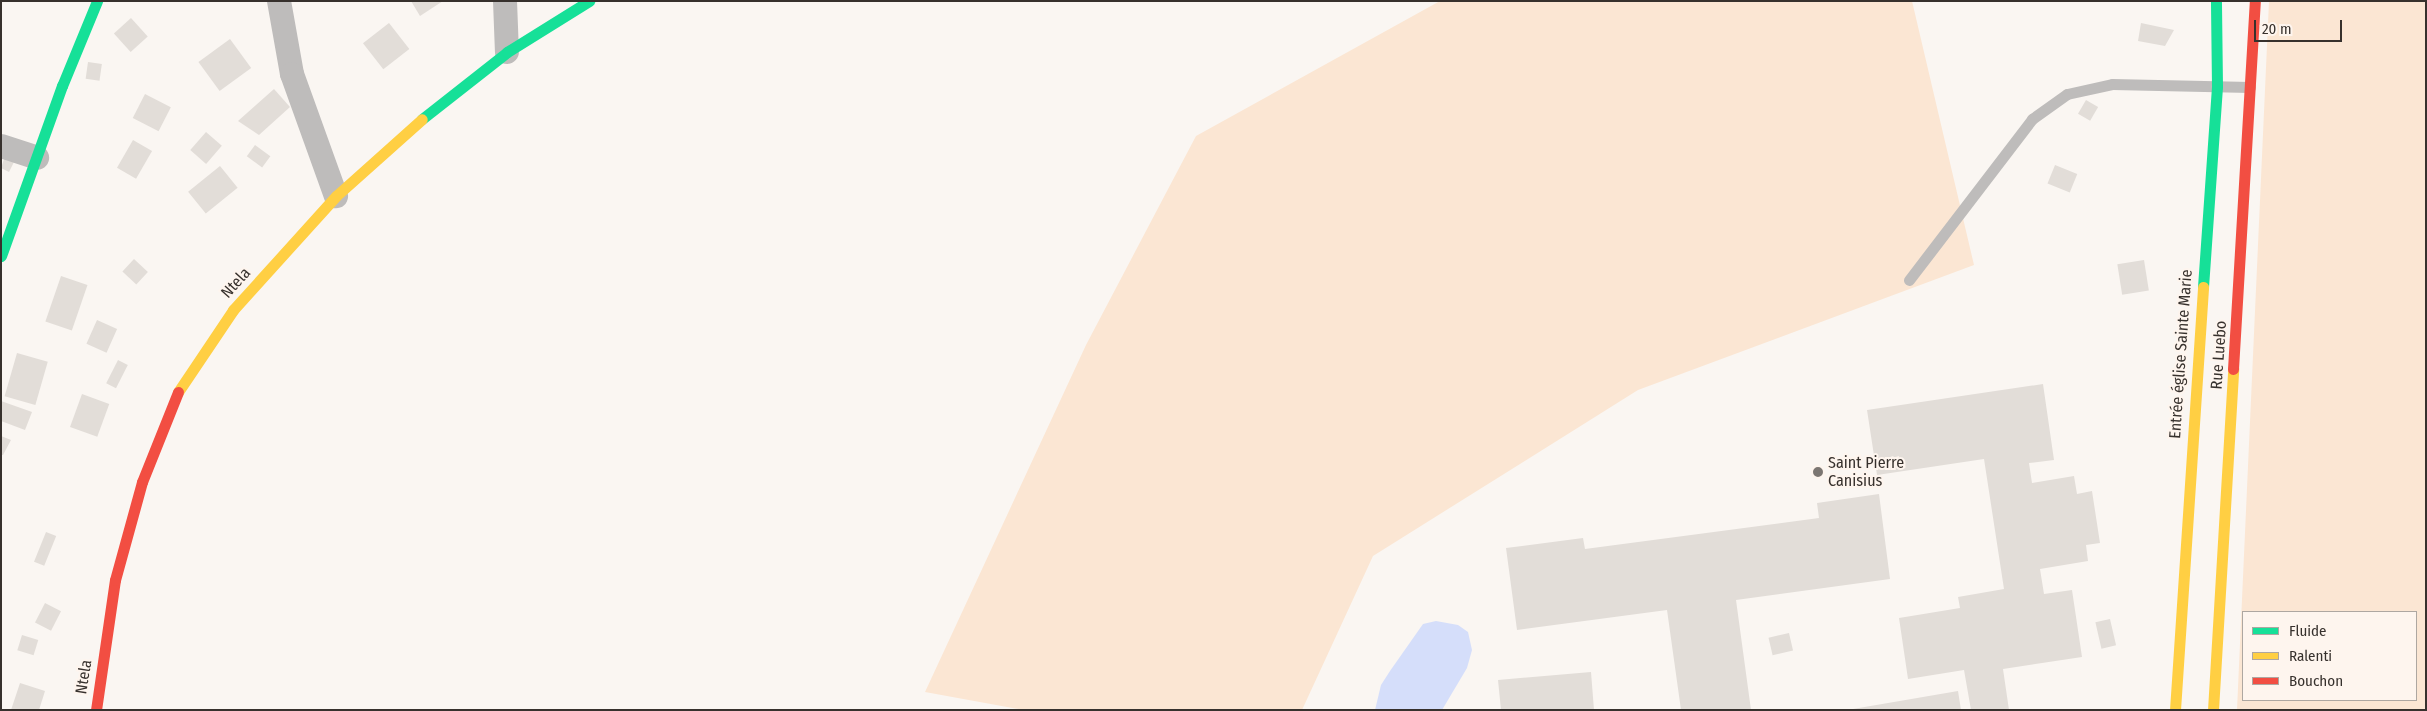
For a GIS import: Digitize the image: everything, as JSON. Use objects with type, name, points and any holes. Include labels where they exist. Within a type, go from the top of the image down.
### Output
[{"type":"street","points":[[1,256],[62,86],[97,1]]},
{"type":"street","points":[[279,1],[292,74],[336,196]]},
{"type":"street","points":[[505,1],[507,52]]},
{"type":"street","name":"Ntela","points":[[96,710],[115,580],[142,482],[176,394],[233,310],[336,196],[403,134],[507,52],[589,1]]},
{"type":"street","name":"Entrée église Sainte Marie","points":[[2175,710],[2217,86],[2216,1]]},
{"type":"street","name":"Rue Luebo","points":[[2213,710],[2252,87],[2255,1]]},
{"type":"street","points":[[1,146],[37,158]]},
{"type":"lane","points":[[1909,280],[2032,119],[2067,94],[2112,84],[2252,87]]},
{"type":"shaded area","points":[[1440,1],[1912,1],[1974,265],[1638,390],[1373,556],[1302,710],[1024,710],[925,692],[1086,345],[1196,136]]},
{"type":"shaded area","points":[[2269,1],[2426,1],[2426,710],[2237,710]]},
{"type":"water","points":[[1436,621],[1458,625],[1468,632],[1472,650],[1467,668],[1442,710],[1375,710],[1381,685],[1390,671],[1423,624]]},
{"type":"building","points":[[411,1],[443,1],[420,16]]},
{"type":"building","points":[[131,18],[148,37],[131,52],[114,33]]},
{"type":"building","points":[[389,23],[409,49],[383,69],[363,43]]},
{"type":"building","points":[[2141,23],[2174,30],[2165,46],[2138,41]]},
{"type":"building","points":[[230,39],[251,68],[220,91],[198,62]]},
{"type":"building","points":[[88,62],[102,64],[99,81],[86,79]]},
{"type":"building","points":[[274,89],[290,107],[259,135],[238,121]]},
{"type":"building","points":[[145,94],[171,107],[159,131],[133,118]]},
{"type":"building","points":[[2086,100],[2098,107],[2090,121],[2078,114]]},
{"type":"building","points":[[206,132],[222,146],[206,164],[190,150]]},
{"type":"building","points":[[133,140],[152,151],[136,179],[117,168]]},
{"type":"building","points":[[255,145],[270,156],[262,167],[247,156]]},
{"type":"building","points":[[7,150],[18,154],[9,172],[1,168]]},
{"type":"building","points":[[2055,165],[2077,174],[2070,193],[2048,184]]},
{"type":"building","points":[[220,166],[238,188],[206,214],[188,192]]},
{"type":"building","points":[[134,259],[148,272],[136,284],[122,271]]},
{"type":"building","points":[[2144,260],[2149,291],[2122,295],[2117,264]]},
{"type":"building","points":[[61,276],[87,285],[72,331],[45,321]]},
{"type":"building","points":[[97,320],[117,329],[107,353],[86,344]]},
{"type":"building","points":[[17,353],[48,362],[35,405],[5,396]]},
{"type":"building","points":[[118,360],[128,365],[116,388],[106,383]]},
{"type":"building","points":[[2043,384],[2054,460],[2029,463],[2032,483],[2074,476],[2077,494],[2092,491],[2100,543],[2086,545],[2088,561],[2040,569],[2044,594],[2072,590],[2082,657],[2003,669],[2009,710],[1971,710],[1964,670],[1908,679],[1899,618],[1960,608],[1958,597],[2004,589],[1984,459],[1877,475],[1867,410]]},
{"type":"building","points":[[82,394],[109,404],[97,437],[70,427]]},
{"type":"building","points":[[1,401],[32,412],[25,430],[1,421]]},
{"type":"building","points":[[1,436],[11,440],[3,455],[1,455]]},
{"type":"building","points":[[1879,494],[1890,579],[1736,600],[1751,710],[1681,710],[1667,610],[1517,630],[1506,548],[1583,538],[1585,549],[1819,518],[1817,503]]},
{"type":"building","points":[[46,532],[56,536],[44,566],[34,562]]},
{"type":"building","points":[[45,603],[61,611],[51,631],[35,623]]},
{"type":"building","points":[[2110,619],[2116,645],[2101,649],[2095,622]]},
{"type":"building","points":[[1789,633],[1793,651],[1773,655],[1769,638]]},
{"type":"building","points":[[22,635],[38,640],[34,655],[17,650]]},
{"type":"building","points":[[1591,672],[1594,710],[1501,710],[1498,680]]},
{"type":"building","points":[[20,683],[45,691],[39,710],[11,710]]},
{"type":"building","points":[[1958,691],[1961,710],[1853,709]]},
{"type":"traffic: fast","points":[[1,256],[62,86],[97,1]]},
{"type":"traffic: fast","points":[[422,119],[507,52],[589,1]]},
{"type":"traffic: fast","points":[[2203,287],[2217,86],[2216,1]]},
{"type":"traffic: slow","points":[[178,392],[233,310],[336,196],[422,119]]},
{"type":"traffic: slow","points":[[2175,710],[2203,287]]},
{"type":"traffic: slow","points":[[2213,710],[2233,369]]},
{"type":"traffic: jam","points":[[2233,369],[2255,1]]},
{"type":"traffic: jam","points":[[96,710],[115,580],[142,482],[178,392]]},
{"type":"place","name":"Saint Pierre Canisius","points":[[1818,472]]}]
